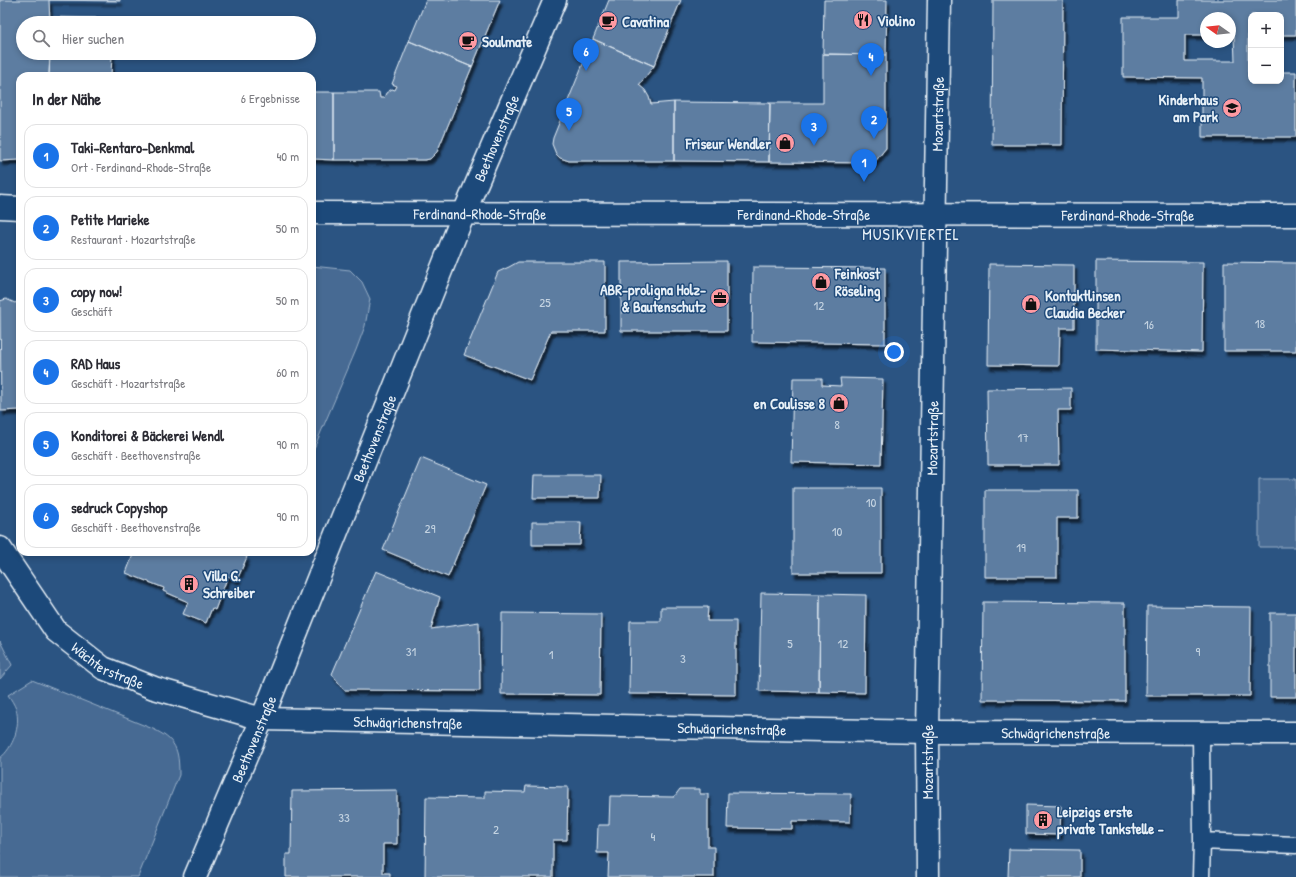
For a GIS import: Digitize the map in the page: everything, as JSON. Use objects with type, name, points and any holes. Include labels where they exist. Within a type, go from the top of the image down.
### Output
[{"type":"street","name":"Beethovenstraße","points":[[195,877],[262,719],[464,213],[554,0]]},
{"type":"street","name":"Mozartstraße","points":[[928,877],[927,732],[939,0]]},
{"type":"street","points":[[0,207],[16,208]]},
{"type":"street","name":"Ferdinand-Rhode-Straße","points":[[316,213],[1296,214]]},
{"type":"street","name":"Wächterstraße","points":[[0,548],[56,631],[104,668],[154,688],[262,719]]},
{"type":"street","name":"Schwägrichenstraße","points":[[262,719],[927,732],[1296,733]]},
{"type":"lane","points":[[1201,733],[1201,877]]},
{"type":"lane","points":[[1202,841],[1296,845]]},
{"type":"shaded area","points":[[316,266],[350,270],[362,282],[370,299],[365,326],[316,444]]},
{"type":"shaded area","points":[[1259,479],[1296,479],[1296,547],[1259,547]]},
{"type":"shaded area","points":[[0,641],[12,665],[0,679]]},
{"type":"shaded area","points":[[32,680],[153,729],[167,737],[175,746],[178,758],[179,775],[138,877],[0,877],[0,758],[9,749],[17,729],[16,709],[8,695]]},
{"type":"building","points":[[0,0],[49,0],[50,16],[16,16],[16,60],[50,60],[49,72],[16,72],[16,160],[0,161]]},
{"type":"building","points":[[49,0],[120,0],[120,1]]},
{"type":"building","points":[[426,0],[500,0],[472,67],[409,41]]},
{"type":"building","points":[[609,0],[681,0],[654,66],[593,39]]},
{"type":"building","points":[[824,0],[887,0],[886,55],[823,54]]},
{"type":"building","points":[[993,0],[1063,0],[1062,145],[992,145]]},
{"type":"building","points":[[1179,0],[1296,0],[1296,35],[1284,35],[1284,12],[1248,12],[1248,84],[1284,84],[1284,72],[1296,72],[1296,137],[1202,137],[1202,78],[1123,77],[1123,17],[1179,17]]},
{"type":"building","points":[[593,39],[654,66],[639,85],[645,90],[651,104],[674,102],[674,161],[569,161],[560,158],[556,154],[552,144],[553,138]]},
{"type":"building","points":[[409,41],[472,67],[437,152],[430,159],[425,160],[334,160],[334,92],[379,92],[380,98],[384,98],[386,93],[392,89],[395,90],[397,86],[392,84]]},
{"type":"building","points":[[823,54],[886,55],[886,148],[874,163],[769,162],[770,103],[823,103]]},
{"type":"building","points":[[50,60],[112,60],[111,72],[49,72]]},
{"type":"building","points":[[316,92],[334,92],[334,160],[316,159]]},
{"type":"building","points":[[674,102],[770,103],[769,162],[674,161]]},
{"type":"building","points":[[727,261],[727,331],[621,331],[621,262]]},
{"type":"building","points":[[1096,261],[1203,262],[1202,352],[1096,349]]},
{"type":"building","points":[[518,262],[605,262],[605,331],[551,331],[530,380],[464,355],[498,272]]},
{"type":"building","points":[[1224,262],[1296,263],[1296,351],[1224,351]]},
{"type":"building","points":[[989,264],[1074,265],[1074,328],[1060,328],[1059,366],[988,365]]},
{"type":"building","points":[[753,267],[885,268],[885,344],[752,342]]},
{"type":"building","points":[[6,299],[16,302],[16,410],[1,411],[0,301]]},
{"type":"building","points":[[793,378],[822,378],[822,385],[841,386],[840,378],[883,379],[881,464],[791,462]]},
{"type":"building","points":[[1071,388],[1071,410],[1058,410],[1059,465],[988,465],[987,389]]},
{"type":"building","points":[[421,458],[486,485],[448,577],[383,550]]},
{"type":"building","points":[[534,475],[601,475],[600,498],[533,498]]},
{"type":"building","points":[[793,488],[881,488],[881,573],[793,573]]},
{"type":"building","points":[[985,490],[1078,490],[1078,518],[1057,518],[1057,577],[985,577]]},
{"type":"building","points":[[532,522],[581,522],[580,545],[532,545]]},
{"type":"building","name":"Villa G. Schreiber","points":[[132,556],[247,557],[237,580],[228,576],[215,610],[212,608],[206,623],[183,614],[188,602],[163,591],[164,588],[126,573]]},
{"type":"building","points":[[376,571],[440,597],[431,629],[479,622],[480,691],[344,690],[332,674]]},
{"type":"building","points":[[761,593],[820,594],[819,692],[759,691]]},
{"type":"building","points":[[820,594],[866,595],[865,693],[819,692]]},
{"type":"building","points":[[983,602],[1125,603],[1125,701],[982,700]]},
{"type":"building","points":[[1147,606],[1251,607],[1250,696],[1146,696]]},
{"type":"building","points":[[661,607],[708,607],[707,621],[736,621],[736,695],[629,694],[630,621],[661,621]]},
{"type":"building","points":[[502,613],[601,614],[600,695],[501,694]]},
{"type":"building","points":[[1270,613],[1296,613],[1296,697],[1270,697]]},
{"type":"building","points":[[526,786],[568,787],[567,840],[553,840],[553,877],[425,877],[426,797],[485,798],[485,791],[525,792]]},
{"type":"building","points":[[680,789],[700,789],[700,794],[708,794],[708,847],[714,847],[714,877],[608,877],[609,853],[597,853],[598,825],[609,825],[610,796],[674,797]]},
{"type":"building","points":[[397,790],[397,844],[383,844],[383,873],[390,873],[390,877],[286,877],[286,854],[291,854],[292,791]]},
{"type":"building","points":[[728,793],[851,794],[850,822],[792,821],[792,829],[727,828]]},
{"type":"building","name":"Leipzigs erste private Tankstelle -","points":[[1026,805],[1061,806],[1060,835],[1026,834]]},
{"type":"building","points":[[1009,849],[1080,850],[1080,877],[1008,877]]},
{"type":"place","name":"Violino","points":[[863,20]]},
{"type":"place","name":"Cavatina","points":[[608,21]]},
{"type":"place","name":"Soulmate","points":[[468,41]]},
{"type":"place","name":"sedruck Copyshop","points":[[586,71]]},
{"type":"place","name":"RAD Haus","points":[[871,76]]},
{"type":"place","name":"Kinderhaus am Park","points":[[1232,108]]},
{"type":"place","name":"Konditorei & Bäckerei Wendl","points":[[569,131]]},
{"type":"place","name":"Petite Marieke","points":[[874,139]]},
{"type":"place","name":"Friseur Wendler","points":[[785,143]]},
{"type":"place","name":"copy now!","points":[[814,146]]},
{"type":"place","name":"Taki-Rentaro-Denkmal","points":[[864,182]]},
{"type":"place","name":"Feinkost Röseling","points":[[821,282]]},
{"type":"place","name":"ABR-proligna Holz- & Bautenschutz","points":[[720,298]]},
{"type":"place","name":"Kontaktlinsen Claudia Becker","points":[[1031,304]]},
{"type":"place","name":"en Coulisse 8","points":[[839,403]]},
{"type":"place","name":"Villa G. Schreiber","points":[[189,584]]},
{"type":"place","name":"Leipzigs erste private Tankstelle -","points":[[1043,820]]},
{"type":"district","name":"MUSIKVIERTEL","points":[[911,234]]}]
